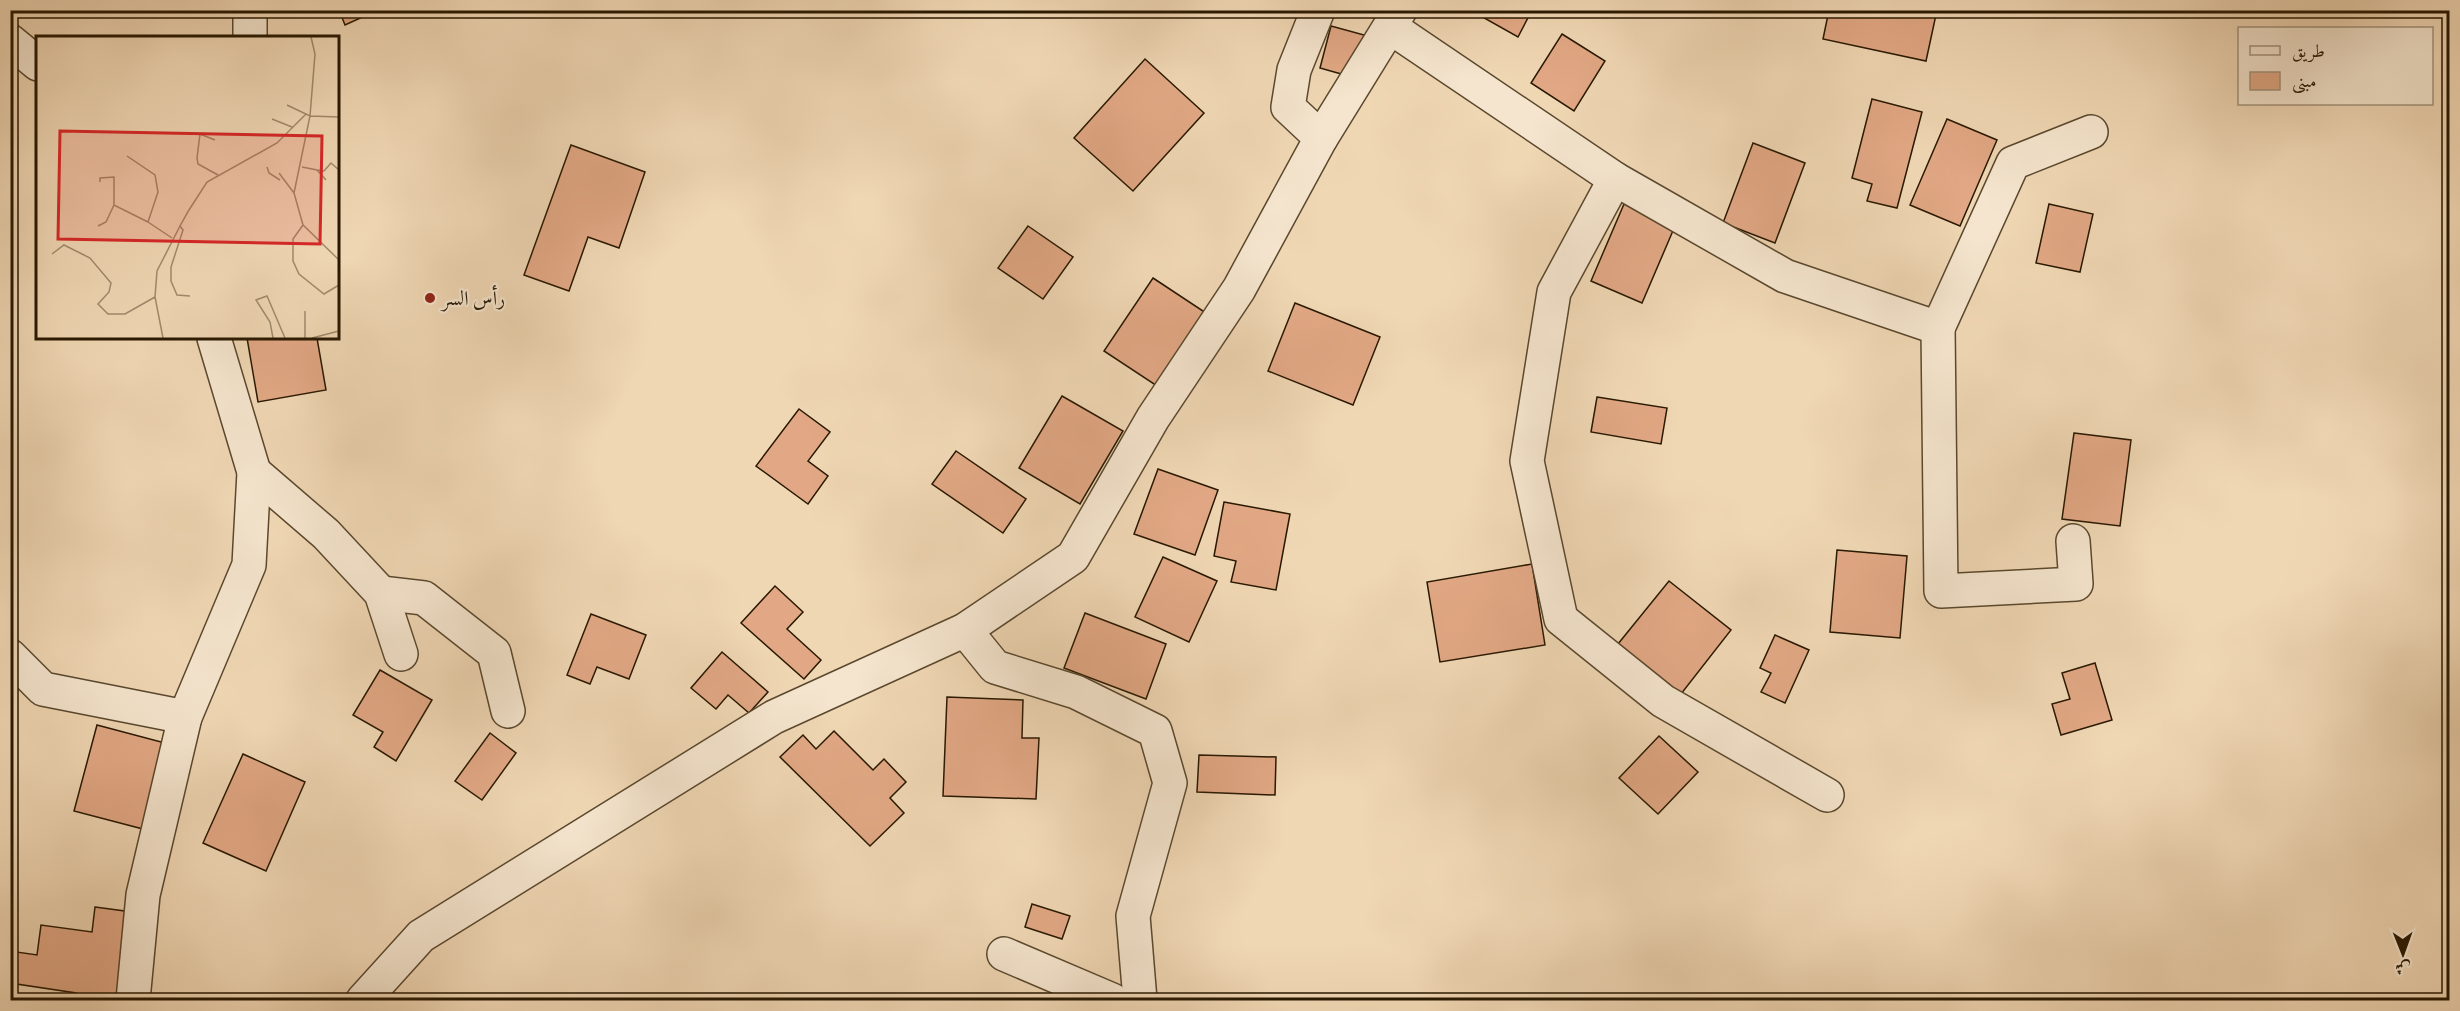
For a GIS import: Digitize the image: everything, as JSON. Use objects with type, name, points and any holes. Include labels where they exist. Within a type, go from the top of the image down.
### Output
[{"type":"street","points":[[250,10],[250,36]]},
{"type":"street","points":[[1318,10],[1294,70],[1288,107],[1321,138]]},
{"type":"street","points":[[363,1000],[421,936],[774,717],[965,630],[1072,557],[1153,418],[1239,289],[1321,138],[1395,19],[1615,179],[1785,276],[1938,328]]},
{"type":"street","points":[[10,41],[36,62]]},
{"type":"street","points":[[2073,541],[2076,584],[1941,591],[1938,328],[2013,164],[2091,132]]},
{"type":"street","points":[[1615,179],[1554,292],[1527,461],[1560,619],[1663,701],[1827,795]]},
{"type":"street","points":[[133,1000],[143,895],[184,717],[249,565],[254,472],[214,339]]},
{"type":"street","points":[[254,472],[326,534],[381,593],[401,654]]},
{"type":"street","points":[[381,593],[424,598],[494,653],[508,711]]},
{"type":"street","points":[[965,630],[995,667],[1076,692],[1155,731],[1170,783],[1133,916],[1140,1000]]},
{"type":"street","points":[[10,656],[43,689]]},
{"type":"street","points":[[10,685],[43,689],[184,717]]},
{"type":"street","points":[[1005,954],[1112,1000]]},
{"type":"building","points":[[339,10],[378,10],[345,25]]},
{"type":"building","points":[[1470,10],[1532,10],[1518,37]]},
{"type":"building","points":[[1829,10],[1937,10],[1926,61],[1823,39]]},
{"type":"building","points":[[1331,26],[1364,35],[1352,77],[1320,68]]},
{"type":"building","points":[[1562,34],[1605,61],[1574,111],[1531,83]]},
{"type":"building","points":[[1145,59],[1204,113],[1133,191],[1074,138]]},
{"type":"building","points":[[1872,99],[1922,112],[1897,208],[1867,201],[1872,184],[1852,178]]},
{"type":"building","points":[[1947,119],[1997,140],[1960,226],[1910,205]]},
{"type":"building","points":[[1753,143],[1805,163],[1775,243],[1723,223]]},
{"type":"building","points":[[571,145],[645,172],[619,248],[588,237],[569,291],[524,275]]},
{"type":"building","points":[[1624,204],[1675,226],[1642,303],[1591,281]]},
{"type":"building","points":[[2049,204],[2093,214],[2080,272],[2036,263]]},
{"type":"building","points":[[1028,226],[1073,257],[1043,299],[998,268]]},
{"type":"building","points":[[1153,278],[1206,313],[1157,386],[1104,351]]},
{"type":"building","points":[[1295,303],[1380,337],[1353,405],[1268,371]]},
{"type":"building","points":[[247,339],[317,339],[326,390],[258,402]]},
{"type":"building","points":[[1062,396],[1123,431],[1080,504],[1019,468]]},
{"type":"building","points":[[1597,397],[1667,408],[1661,444],[1591,432]]},
{"type":"building","points":[[799,409],[830,432],[808,461],[828,476],[808,504],[756,466]]},
{"type":"building","points":[[2074,433],[2131,440],[2120,526],[2062,519]]},
{"type":"building","points":[[956,451],[1026,499],[1003,533],[932,484]]},
{"type":"building","points":[[1158,469],[1218,490],[1195,555],[1134,534]]},
{"type":"building","points":[[1224,502],[1290,514],[1276,590],[1231,582],[1236,561],[1214,556]]},
{"type":"building","points":[[1837,550],[1907,556],[1900,638],[1830,632]]},
{"type":"building","points":[[1163,557],[1217,581],[1189,642],[1135,617]]},
{"type":"building","points":[[1532,564],[1545,645],[1440,662],[1427,582]]},
{"type":"building","points":[[1669,581],[1731,630],[1681,694],[1618,644]]},
{"type":"building","points":[[775,586],[803,612],[787,629],[821,660],[804,679],[741,623]]},
{"type":"building","points":[[1085,613],[1166,644],[1146,699],[1064,668]]},
{"type":"building","points":[[591,614],[646,635],[629,679],[597,667],[590,684],[567,675]]},
{"type":"building","points":[[1775,635],[1809,650],[1785,703],[1761,692],[1771,673],[1760,668]]},
{"type":"building","points":[[722,652],[768,692],[749,713],[728,695],[716,709],[691,688]]},
{"type":"building","points":[[2095,663],[2112,720],[2061,735],[2052,704],[2070,699],[2062,673]]},
{"type":"building","points":[[380,670],[432,700],[396,761],[374,747],[383,732],[353,715]]},
{"type":"building","points":[[947,697],[1023,700],[1022,738],[1039,738],[1036,799],[943,796]]},
{"type":"building","points":[[97,725],[165,743],[143,829],[74,811]]},
{"type":"building","points":[[834,731],[873,770],[884,759],[906,782],[890,798],[904,813],[870,846],[780,757],[803,735],[816,749]]},
{"type":"building","points":[[490,733],[516,753],[482,800],[455,781]]},
{"type":"building","points":[[1659,736],[1698,772],[1658,814],[1619,778]]},
{"type":"building","points":[[243,754],[305,782],[266,871],[203,843]]},
{"type":"building","points":[[1199,755],[1276,757],[1275,795],[1197,792]]},
{"type":"building","points":[[1032,904],[1070,916],[1062,939],[1025,927]]},
{"type":"building","points":[[95,907],[132,912],[120,1000],[75,1000],[76,993],[10,983],[10,951],[37,955],[41,925],[92,932]]},
{"type":"place","name":"رأس السر","points":[[430,298]]}]
